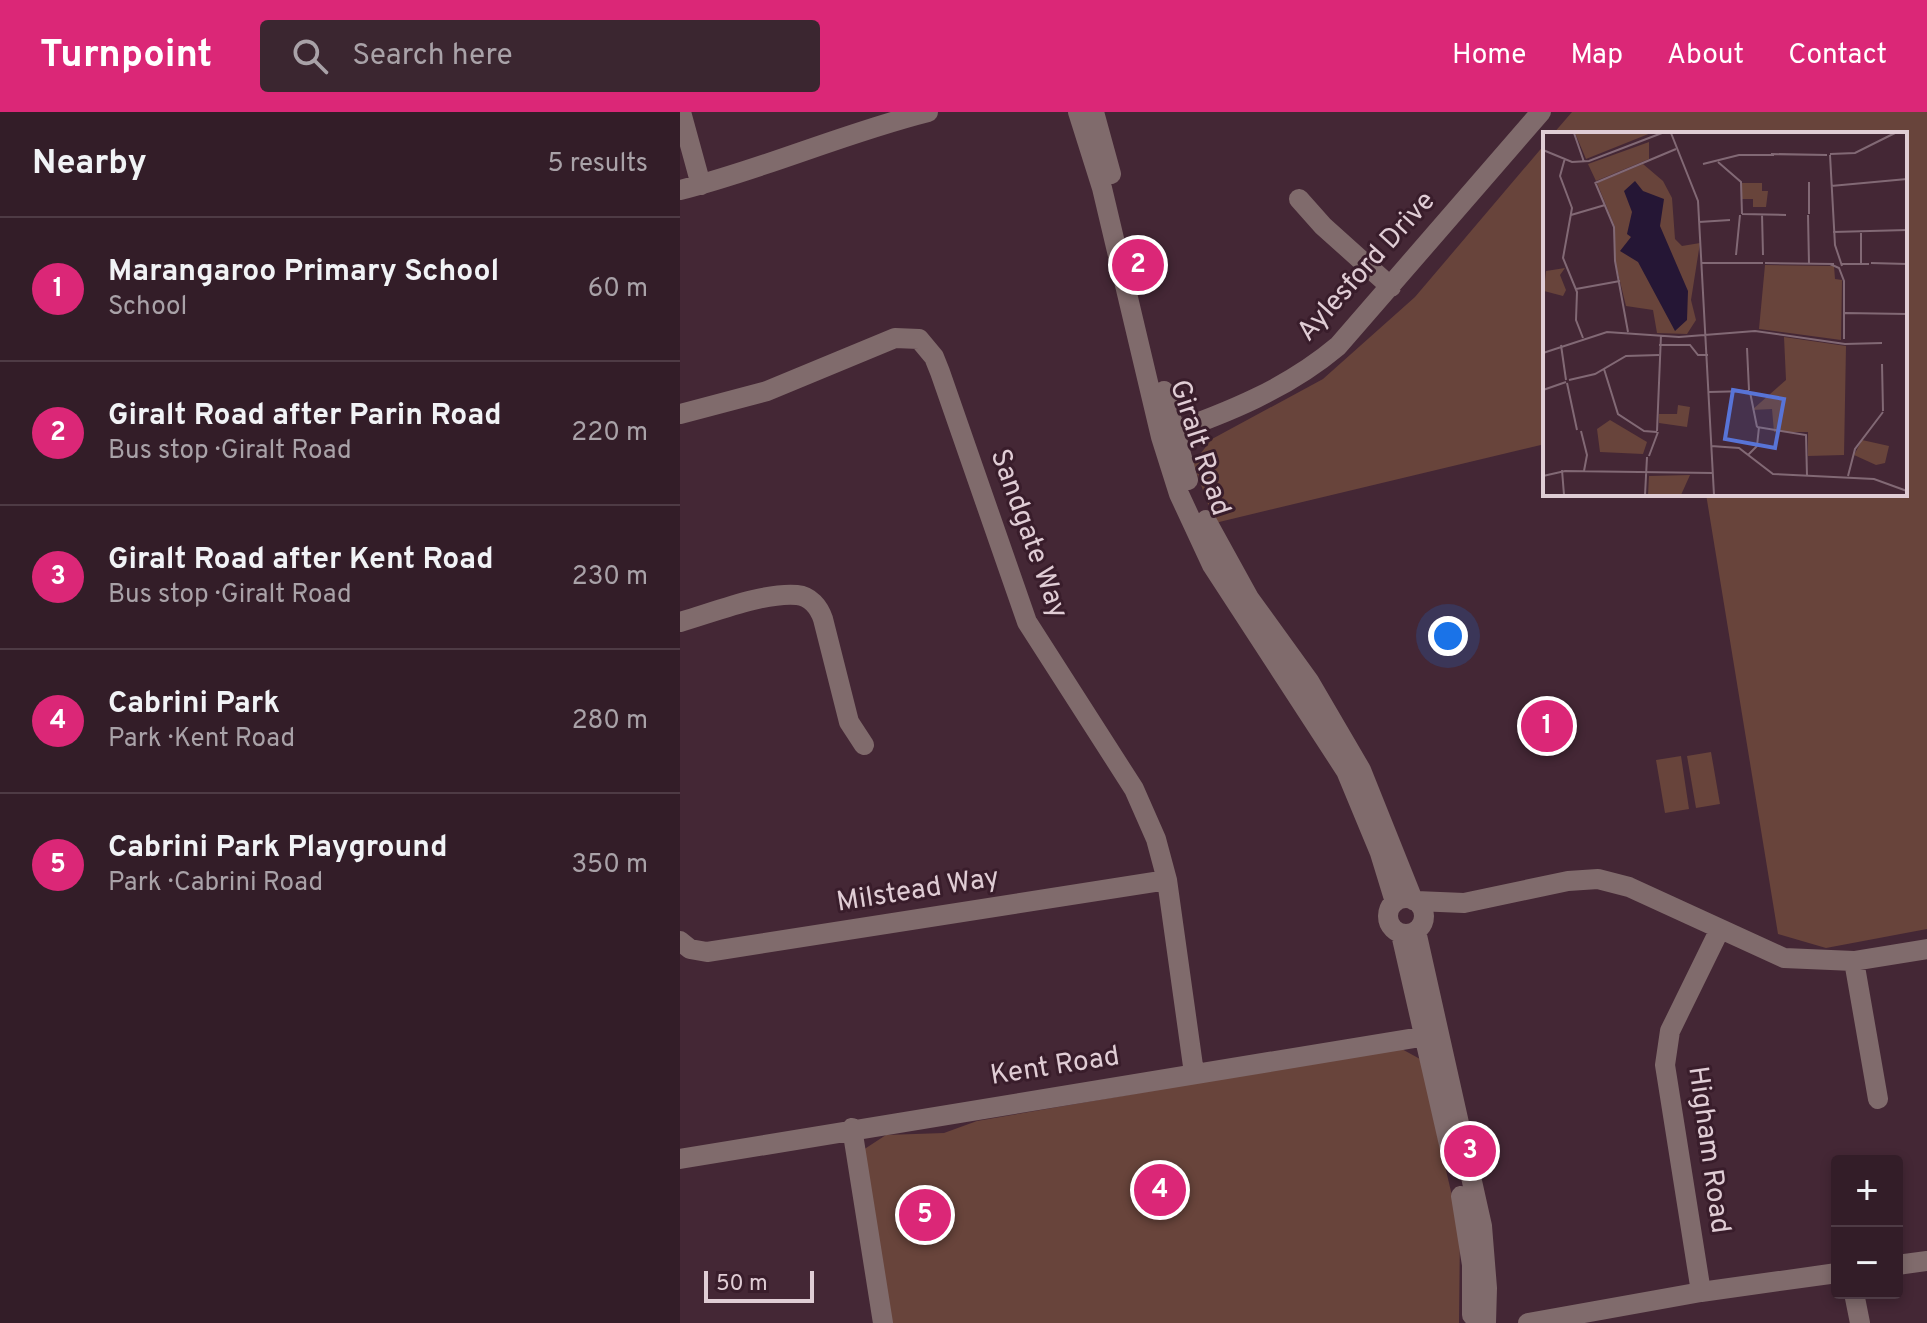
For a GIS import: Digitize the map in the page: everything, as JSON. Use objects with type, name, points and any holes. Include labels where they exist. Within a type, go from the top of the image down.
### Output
[{"type":"street","points":[[681,112],[693,178]]},
{"type":"street","points":[[680,190],[693,178],[891,115],[928,112]]},
{"type":"street","name":"Giralt Road","points":[[1078,112],[1102,188],[1167,434]]},
{"type":"street","name":"Giralt Road","points":[[1094,112],[1179,494],[1212,565],[1346,771],[1380,853],[1408,901]]},
{"type":"street","name":"Aylesford Drive","points":[[1167,434],[1234,409],[1306,374],[1338,346],[1391,287],[1541,112]]},
{"type":"street","points":[[1299,199],[1323,226],[1391,287]]},
{"type":"street","name":"Sandgate Way","points":[[680,414],[767,391],[895,338],[919,339],[927,346],[940,372],[1027,622],[1134,789],[1156,839],[1167,880],[1194,1073]]},
{"type":"street","points":[[680,622],[780,596],[798,595],[816,605],[823,619],[849,722],[864,745]]},
{"type":"street","points":[[1412,931],[1389,920],[1408,901],[1464,903],[1568,881],[1598,879],[1629,887],[1719,931],[1784,958],[1855,967],[1927,960]]},
{"type":"street","name":"Milstead Way","points":[[680,941],[690,949],[707,952],[1167,880]]},
{"type":"street","points":[[1408,901],[1424,914],[1412,931],[1466,1218],[1472,1265],[1472,1323]]},
{"type":"street","points":[[1412,931],[1464,903]]},
{"type":"street","name":"Higham Road","points":[[1701,1292],[1665,1065],[1670,1031],[1719,931]]},
{"type":"street","points":[[1855,967],[1927,949]]},
{"type":"street","points":[[1855,967],[1878,1099]]},
{"type":"street","points":[[1431,1035],[1482,1226],[1487,1288],[1486,1323]]},
{"type":"street","name":"Kent Road","points":[[680,1159],[852,1128],[1431,1035]]},
{"type":"street","points":[[852,1128],[883,1323]]},
{"type":"street","points":[[1903,1264],[1927,1261]]},
{"type":"street","points":[[1528,1323],[1701,1292],[1831,1274]]},
{"type":"street","points":[[1855,1299],[1860,1323]]},
{"type":"shaded area","points":[[1572,112],[1927,112],[1927,929],[1826,948],[1778,934],[1706,496],[1907,496],[1907,132],[1555,132]]},
{"type":"shaded area","points":[[1543,146],[1543,444],[1215,523],[1193,463],[1212,439],[1323,379],[1415,297]]},
{"type":"shaded area","points":[[1711,752],[1720,804],[1696,808],[1687,756]]},
{"type":"shaded area","points":[[1681,756],[1689,809],[1665,813],[1656,760]]},
{"type":"shaded area","points":[[1400,1048],[1420,1059],[1460,1230],[1459,1323],[891,1323],[863,1150],[886,1135],[944,1133],[977,1121]]},
{"type":"place","name":"Giralt Road after Parin Road","points":[[1138,265]]},
{"type":"place","name":"Marangaroo Primary School","points":[[1547,726]]},
{"type":"place","name":"Giralt Road after Kent Road","points":[[1470,1151]]},
{"type":"place","name":"Cabrini Park","points":[[1160,1190]]},
{"type":"place","name":"Cabrini Park Playground","points":[[925,1215]]}]
